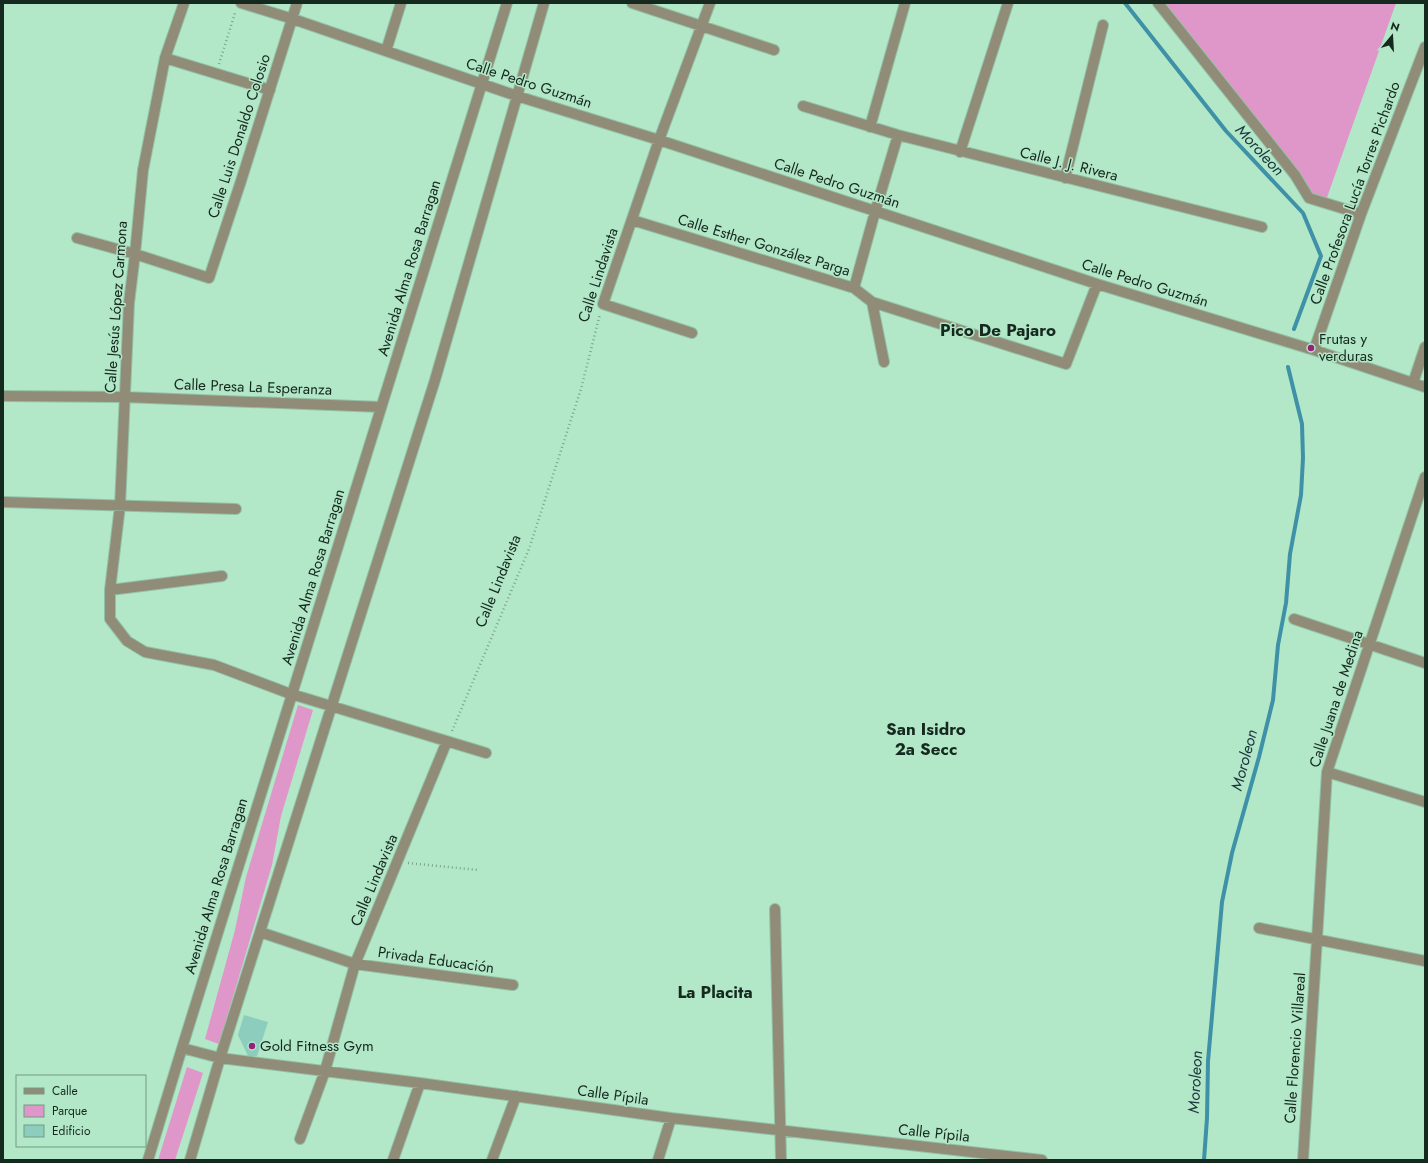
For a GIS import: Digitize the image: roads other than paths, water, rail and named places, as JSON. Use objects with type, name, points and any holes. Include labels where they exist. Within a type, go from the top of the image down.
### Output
[{"type":"street","name":"Calle Jesús López Carmona","points":[[184,3],[165,58],[143,170],[129,303],[120,506],[110,590],[110,619],[127,641],[145,652],[214,665],[292,694]]},
{"type":"street","name":"Calle Luis Donaldo Colosio","points":[[135,254],[209,278],[297,3]]},
{"type":"street","points":[[386,52],[401,3]]},
{"type":"street","name":"Avenida Alma Rosa Barragan","points":[[148,1160],[507,3]]},
{"type":"street","points":[[190,1160],[220,1058],[436,380],[544,3]]},
{"type":"street","points":[[632,3],[774,50]]},
{"type":"street","name":"Calle Lindavista","points":[[692,333],[602,304],[710,3]]},
{"type":"street","points":[[870,126],[905,3]]},
{"type":"street","points":[[960,152],[1008,3]]},
{"type":"street","points":[[1158,3],[1295,175],[1309,198],[1361,214]]},
{"type":"street","name":"Calle Pedro Guzmán","points":[[239,7],[293,19],[482,85],[660,140],[1097,284],[1314,350],[1425,387]]},
{"type":"street","points":[[1065,178],[1104,25]]},
{"type":"street","name":"Calle Profesora Lucía Torres Pichardo","points":[[1314,350],[1361,214],[1425,47]]},
{"type":"street","points":[[165,58],[270,90]]},
{"type":"street","name":"Calle J. J. Rivera","points":[[803,106],[960,152],[1262,228]]},
{"type":"street","points":[[854,288],[898,135]]},
{"type":"street","name":"Calle Esther González Parga","points":[[632,220],[854,288],[872,302],[1066,364],[1097,284]]},
{"type":"street","points":[[77,238],[135,254]]},
{"type":"street","points":[[872,302],[884,362]]},
{"type":"street","points":[[1413,383],[1425,347]]},
{"type":"street","name":"Calle Presa La Esperanza","points":[[3,396],[124,397],[381,407]]},
{"type":"street","name":"Calle Juana de Medina","points":[[1317,939],[1327,772],[1425,477]]},
{"type":"street","points":[[3,502],[236,510]]},
{"type":"street","points":[[110,590],[222,576]]},
{"type":"street","points":[[1294,619],[1425,664]]},
{"type":"street","points":[[292,694],[486,753]]},
{"type":"street","name":"Calle Lindavista","points":[[300,1140],[325,1071],[355,964],[447,741]]},
{"type":"street","points":[[1327,772],[1425,802]]},
{"type":"street","points":[[776,909],[781,1160]]},
{"type":"street","points":[[1259,928],[1425,961]]},
{"type":"street","name":"Privada Educación","points":[[260,932],[355,964],[513,985]]},
{"type":"street","name":"Calle Florencio Villareal","points":[[1302,1160],[1317,939]]},
{"type":"street","name":"Calle Pípila","points":[[182,1048],[220,1058],[420,1083],[671,1118],[1042,1160]]},
{"type":"street","points":[[393,1160],[420,1083]]},
{"type":"street","points":[[492,1160],[516,1096]]},
{"type":"street","points":[[658,1160],[671,1118]]},
{"type":"waterway","name":"Moroleon","points":[[1125,3],[1226,131],[1303,213],[1321,256],[1294,329]]},
{"type":"waterway","name":"Moroleon","points":[[1204,1160],[1207,1118],[1208,1061],[1222,902],[1232,853],[1259,757],[1273,700],[1278,645],[1286,603],[1290,554],[1301,495],[1303,458],[1302,424],[1288,367]]},
{"type":"place","name":"Frutas y verduras","points":[[1311,348]]},
{"type":"place","name":"Gold Fitness Gym","points":[[252,1046]]},
{"type":"district","name":"Pico De Pajaro","points":[[998,330]]},
{"type":"district","name":"San Isidro 2a Secc","points":[[926,739]]},
{"type":"district","name":"La Placita","points":[[715,992]]}]
